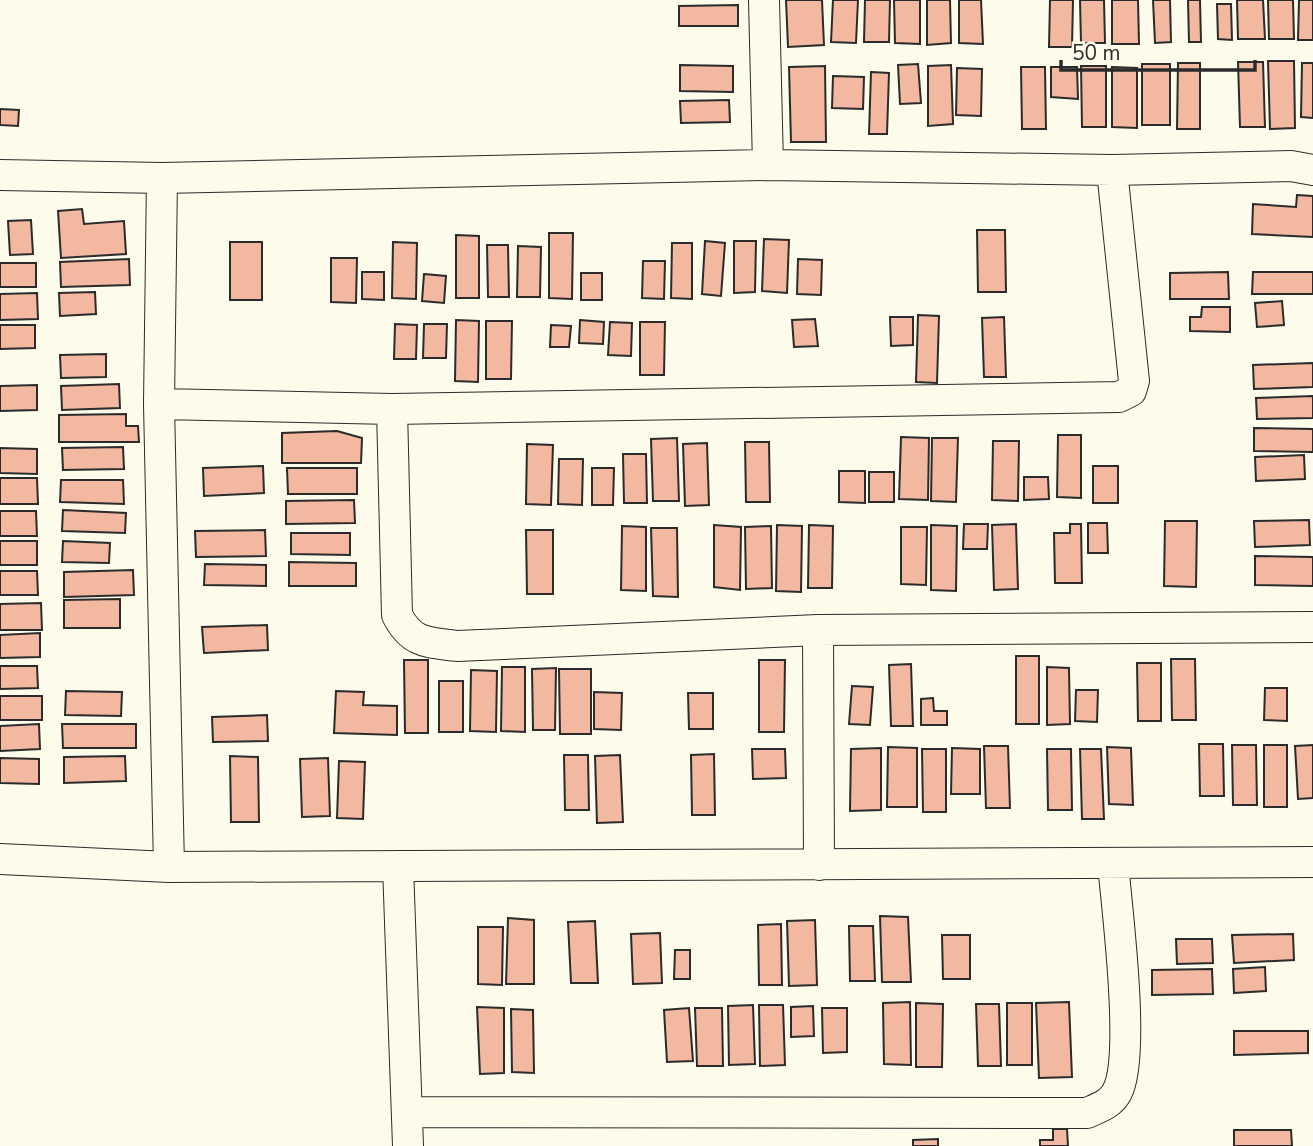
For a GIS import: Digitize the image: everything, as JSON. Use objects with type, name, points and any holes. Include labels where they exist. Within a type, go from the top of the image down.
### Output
[{"type":"street","points":[[764,0],[768,165]]},
{"type":"street","points":[[0,175],[162,178],[768,165],[1112,170],[1291,166],[1313,170]]},
{"type":"street","points":[[159,404],[392,409],[1119,397],[1130,391],[1134,381],[1112,170]]},
{"type":"street","points":[[162,178],[159,404],[169,867]]},
{"type":"street","points":[[392,409],[397,615],[406,632],[422,641],[457,646],[818,630],[1313,627]]},
{"type":"street","points":[[818,630],[820,865]]},
{"type":"street","points":[[0,859],[169,867],[1313,862]]},
{"type":"street","points":[[407,1112],[1087,1113],[1105,1105],[1117,1093],[1122,1073],[1122,975],[1112,864]]},
{"type":"street","points":[[398,866],[408,1146]]},
{"type":"building","points":[[786,0],[822,0],[824,45],[788,47]]},
{"type":"building","points":[[833,0],[858,0],[856,43],[831,42]]},
{"type":"building","points":[[865,0],[890,0],[889,42],[864,42]]},
{"type":"building","points":[[894,0],[920,0],[920,44],[895,43]]},
{"type":"building","points":[[927,0],[950,0],[951,43],[927,45]]},
{"type":"building","points":[[959,0],[981,0],[983,44],[959,43]]},
{"type":"building","points":[[1050,0],[1073,0],[1072,47],[1049,47]]},
{"type":"building","points":[[1080,0],[1104,0],[1105,43],[1081,43]]},
{"type":"building","points":[[1112,0],[1138,0],[1139,44],[1112,44]]},
{"type":"building","points":[[1153,0],[1170,0],[1171,42],[1155,43]]},
{"type":"building","points":[[1188,0],[1200,0],[1201,42],[1189,42]]},
{"type":"building","points":[[1237,0],[1263,0],[1265,39],[1238,39]]},
{"type":"building","points":[[1268,0],[1293,0],[1294,39],[1269,39]]},
{"type":"building","points":[[1299,0],[1313,0],[1313,40],[1298,40]]},
{"type":"building","points":[[1217,4],[1231,4],[1232,40],[1218,39]]},
{"type":"building","points":[[738,5],[738,26],[679,26],[679,6]]},
{"type":"building","points":[[1268,61],[1294,61],[1295,128],[1270,129]]},
{"type":"building","points":[[1238,62],[1263,62],[1265,127],[1240,127]]},
{"type":"building","points":[[1178,63],[1200,63],[1200,129],[1177,129]]},
{"type":"building","points":[[1302,63],[1313,63],[1313,118],[1301,117]]},
{"type":"building","points":[[918,64],[921,103],[900,104],[898,65]]},
{"type":"building","points":[[1142,64],[1170,64],[1170,125],[1142,125]]},
{"type":"building","points":[[680,65],[733,66],[733,92],[680,91]]},
{"type":"building","points":[[951,65],[953,124],[928,126],[928,66]]},
{"type":"building","points":[[825,66],[826,142],[791,142],[789,67]]},
{"type":"building","points":[[1081,66],[1106,66],[1106,127],[1082,127]]},
{"type":"building","points":[[1021,67],[1045,67],[1046,129],[1022,129]]},
{"type":"building","points":[[1051,67],[1077,67],[1078,99],[1051,97]]},
{"type":"building","points":[[1112,67],[1137,68],[1137,128],[1112,127]]},
{"type":"building","points":[[957,68],[982,69],[981,116],[956,115]]},
{"type":"building","points":[[871,72],[889,73],[887,134],[869,134]]},
{"type":"building","points":[[833,76],[864,77],[863,109],[832,108]]},
{"type":"building","points":[[729,100],[730,122],[681,123],[680,101]]},
{"type":"building","points":[[0,109],[19,110],[18,126],[0,125]]},
{"type":"building","points":[[1297,195],[1313,196],[1313,237],[1252,234],[1253,204],[1296,207]]},
{"type":"building","points":[[82,209],[84,224],[124,221],[126,254],[61,258],[58,211]]},
{"type":"building","points":[[31,220],[33,254],[10,255],[8,221]]},
{"type":"building","points":[[977,230],[1005,230],[1006,292],[978,292]]},
{"type":"building","points":[[549,233],[573,233],[572,299],[549,298]]},
{"type":"building","points":[[456,235],[479,236],[479,298],[456,298]]},
{"type":"building","points":[[764,239],[789,240],[787,293],[762,291]]},
{"type":"building","points":[[705,241],[725,243],[721,296],[702,294]]},
{"type":"building","points":[[734,241],[756,241],[755,292],[734,293]]},
{"type":"building","points":[[230,242],[262,242],[262,300],[230,300]]},
{"type":"building","points":[[393,242],[417,243],[416,299],[392,298]]},
{"type":"building","points":[[672,243],[692,243],[692,299],[671,298]]},
{"type":"building","points":[[487,245],[508,245],[509,297],[488,297]]},
{"type":"building","points":[[518,246],[541,247],[540,297],[517,297]]},
{"type":"building","points":[[331,258],[357,258],[356,303],[331,302]]},
{"type":"building","points":[[129,259],[130,285],[61,287],[60,262]]},
{"type":"building","points":[[798,259],[822,260],[821,295],[797,294]]},
{"type":"building","points":[[643,261],[665,261],[664,299],[642,298]]},
{"type":"building","points":[[0,263],[36,263],[36,287],[0,287]]},
{"type":"building","points":[[362,272],[384,272],[384,300],[362,299]]},
{"type":"building","points":[[1228,272],[1229,299],[1170,299],[1170,273]]},
{"type":"building","points":[[1253,272],[1313,272],[1313,294],[1252,294]]},
{"type":"building","points":[[581,273],[602,273],[602,300],[581,300]]},
{"type":"building","points":[[424,274],[446,276],[444,303],[422,301]]},
{"type":"building","points":[[95,292],[96,314],[60,316],[59,293]]},
{"type":"building","points":[[37,293],[38,319],[0,320],[0,294]]},
{"type":"building","points":[[1282,301],[1284,325],[1257,327],[1255,303]]},
{"type":"building","points":[[1202,307],[1230,307],[1230,332],[1190,331],[1190,317],[1201,317]]},
{"type":"building","points":[[918,315],[939,316],[937,383],[916,382]]},
{"type":"building","points":[[890,317],[913,317],[913,345],[891,346]]},
{"type":"building","points":[[1004,317],[1006,377],[984,377],[982,318]]},
{"type":"building","points":[[815,319],[818,346],[794,347],[792,320]]},
{"type":"building","points":[[456,320],[479,321],[478,382],[455,381]]},
{"type":"building","points":[[580,320],[604,322],[603,344],[579,343]]},
{"type":"building","points":[[486,321],[512,321],[511,379],[486,379]]},
{"type":"building","points":[[610,322],[632,323],[631,356],[608,355]]},
{"type":"building","points":[[640,322],[665,322],[664,375],[640,375]]},
{"type":"building","points":[[395,324],[417,325],[416,359],[394,359]]},
{"type":"building","points":[[424,324],[447,324],[446,358],[423,358]]},
{"type":"building","points":[[0,325],[35,325],[35,348],[0,349]]},
{"type":"building","points":[[551,325],[571,326],[569,347],[550,347]]},
{"type":"building","points":[[106,354],[106,377],[61,378],[60,355]]},
{"type":"building","points":[[1313,363],[1313,387],[1254,389],[1253,365]]},
{"type":"building","points":[[119,384],[120,408],[62,410],[61,386]]},
{"type":"building","points":[[37,385],[37,410],[0,411],[0,386]]},
{"type":"building","points":[[1313,396],[1313,418],[1257,419],[1256,398]]},
{"type":"building","points":[[126,414],[126,426],[138,426],[139,442],[59,442],[59,415]]},
{"type":"building","points":[[1254,428],[1313,429],[1313,452],[1254,451]]},
{"type":"building","points":[[337,431],[362,438],[361,463],[282,463],[282,433]]},
{"type":"building","points":[[1058,435],[1081,435],[1081,498],[1057,497]]},
{"type":"building","points":[[901,437],[929,438],[928,500],[899,499]]},
{"type":"building","points":[[677,438],[679,501],[653,501],[651,439]]},
{"type":"building","points":[[932,438],[958,438],[956,502],[931,501]]},
{"type":"building","points":[[993,441],[1019,441],[1018,501],[992,500]]},
{"type":"building","points":[[745,442],[769,442],[770,502],[746,502]]},
{"type":"building","points":[[707,443],[709,505],[685,506],[683,444]]},
{"type":"building","points":[[527,444],[553,445],[551,505],[526,504]]},
{"type":"building","points":[[123,447],[124,469],[63,470],[62,448]]},
{"type":"building","points":[[0,448],[37,449],[37,474],[0,473]]},
{"type":"building","points":[[623,454],[646,454],[647,503],[624,503]]},
{"type":"building","points":[[1304,455],[1305,479],[1256,481],[1255,457]]},
{"type":"building","points":[[559,459],[583,459],[582,505],[558,504]]},
{"type":"building","points":[[263,466],[264,493],[204,496],[203,468]]},
{"type":"building","points":[[1093,466],[1118,466],[1118,503],[1093,503]]},
{"type":"building","points":[[287,468],[357,468],[357,494],[288,494]]},
{"type":"building","points":[[592,468],[614,468],[613,505],[592,505]]},
{"type":"building","points":[[839,471],[865,471],[865,503],[839,502]]},
{"type":"building","points":[[869,472],[894,472],[894,502],[869,502]]},
{"type":"building","points":[[1024,477],[1048,477],[1049,499],[1024,500]]},
{"type":"building","points":[[0,478],[37,478],[38,504],[0,504]]},
{"type":"building","points":[[61,480],[123,480],[124,504],[60,502]]},
{"type":"building","points":[[354,500],[355,523],[286,524],[286,501]]},
{"type":"building","points":[[63,510],[126,513],[125,533],[62,531]]},
{"type":"building","points":[[0,511],[36,511],[37,536],[0,536]]},
{"type":"building","points":[[1309,520],[1310,545],[1255,547],[1254,521]]},
{"type":"building","points":[[1165,521],[1197,521],[1196,587],[1164,586]]},
{"type":"building","points":[[1088,523],[1107,523],[1108,553],[1088,553]]},
{"type":"building","points":[[964,524],[988,524],[987,549],[963,549]]},
{"type":"building","points":[[1016,524],[1018,589],[994,590],[992,525]]},
{"type":"building","points":[[1070,524],[1081,524],[1082,583],[1055,583],[1054,533],[1070,533]]},
{"type":"building","points":[[714,525],[741,527],[740,590],[714,587]]},
{"type":"building","points":[[777,525],[802,526],[801,592],[776,591]]},
{"type":"building","points":[[809,525],[833,526],[832,588],[808,588]]},
{"type":"building","points":[[931,525],[957,526],[956,591],[931,590]]},
{"type":"building","points":[[622,526],[646,527],[646,591],[621,590]]},
{"type":"building","points":[[771,526],[772,588],[746,589],[745,527]]},
{"type":"building","points":[[901,527],[927,527],[926,585],[901,584]]},
{"type":"building","points":[[651,528],[677,528],[678,597],[653,596]]},
{"type":"building","points":[[265,530],[266,556],[196,557],[195,531]]},
{"type":"building","points":[[526,530],[553,530],[553,594],[527,594]]},
{"type":"building","points":[[291,533],[350,533],[350,555],[291,554]]},
{"type":"building","points":[[0,541],[37,541],[37,565],[0,565]]},
{"type":"building","points":[[63,541],[110,543],[109,563],[62,562]]},
{"type":"building","points":[[1255,556],[1313,557],[1313,586],[1255,585]]},
{"type":"building","points":[[289,562],[356,563],[356,586],[289,586]]},
{"type":"building","points":[[205,564],[266,565],[266,586],[204,585]]},
{"type":"building","points":[[133,570],[134,595],[64,597],[64,572]]},
{"type":"building","points":[[0,571],[37,571],[38,595],[0,595]]},
{"type":"building","points":[[120,599],[120,628],[64,628],[64,600]]},
{"type":"building","points":[[41,603],[42,630],[0,630],[0,604]]},
{"type":"building","points":[[267,625],[268,650],[204,653],[202,627]]},
{"type":"building","points":[[40,633],[40,657],[0,658],[0,635]]},
{"type":"building","points":[[1016,656],[1039,656],[1039,724],[1016,724]]},
{"type":"building","points":[[1171,659],[1195,659],[1196,720],[1172,720]]},
{"type":"building","points":[[404,660],[428,660],[428,733],[405,733]]},
{"type":"building","points":[[759,660],[785,660],[784,732],[759,732]]},
{"type":"building","points":[[1137,663],[1161,663],[1161,721],[1138,721]]},
{"type":"building","points":[[911,664],[913,726],[891,726],[889,665]]},
{"type":"building","points":[[0,666],[37,666],[38,688],[0,689]]},
{"type":"building","points":[[502,667],[525,667],[525,732],[501,731]]},
{"type":"building","points":[[1047,667],[1069,668],[1070,724],[1047,725]]},
{"type":"building","points":[[556,668],[555,730],[533,730],[532,669]]},
{"type":"building","points":[[559,669],[591,669],[591,734],[560,734]]},
{"type":"building","points":[[471,670],[497,671],[496,732],[470,731]]},
{"type":"building","points":[[439,681],[463,681],[463,732],[439,732]]},
{"type":"building","points":[[852,686],[873,687],[870,725],[849,724]]},
{"type":"building","points":[[1265,688],[1287,688],[1287,721],[1264,720]]},
{"type":"building","points":[[1076,690],[1098,690],[1097,722],[1075,721]]},
{"type":"building","points":[[66,691],[122,692],[121,716],[65,715]]},
{"type":"building","points":[[336,691],[364,692],[363,705],[397,706],[397,735],[334,733]]},
{"type":"building","points":[[594,692],[622,693],[621,730],[594,729]]},
{"type":"building","points":[[688,693],[713,693],[713,729],[689,729]]},
{"type":"building","points":[[0,696],[42,696],[42,720],[0,720]]},
{"type":"building","points":[[933,698],[934,711],[947,711],[947,725],[921,725],[921,699]]},
{"type":"building","points":[[267,715],[268,741],[213,742],[212,717]]},
{"type":"building","points":[[39,724],[40,749],[0,751],[0,726]]},
{"type":"building","points":[[62,724],[136,724],[136,748],[63,748]]},
{"type":"building","points":[[1199,744],[1223,744],[1224,796],[1200,796]]},
{"type":"building","points":[[1232,745],[1256,745],[1257,805],[1233,805]]},
{"type":"building","points":[[1264,745],[1287,745],[1287,807],[1264,807]]},
{"type":"building","points":[[1313,745],[1313,798],[1298,799],[1295,746]]},
{"type":"building","points":[[984,746],[1008,746],[1010,808],[986,808]]},
{"type":"building","points":[[888,747],[917,748],[917,807],[887,807]]},
{"type":"building","points":[[1107,747],[1131,748],[1133,805],[1109,804]]},
{"type":"building","points":[[881,748],[881,810],[850,811],[851,749]]},
{"type":"building","points":[[952,748],[980,749],[980,794],[951,794]]},
{"type":"building","points":[[752,749],[785,749],[786,778],[753,779]]},
{"type":"building","points":[[922,749],[946,749],[946,812],[923,812]]},
{"type":"building","points":[[1047,749],[1071,749],[1072,810],[1048,810]]},
{"type":"building","points":[[1080,749],[1101,749],[1104,819],[1082,819]]},
{"type":"building","points":[[714,754],[715,815],[692,815],[691,755]]},
{"type":"building","points":[[564,755],[588,755],[589,810],[565,810]]},
{"type":"building","points":[[620,755],[623,822],[597,823],[595,756]]},
{"type":"building","points":[[125,756],[126,781],[64,783],[64,757]]},
{"type":"building","points":[[230,756],[258,757],[259,822],[231,822]]},
{"type":"building","points":[[0,758],[39,759],[39,784],[0,783]]},
{"type":"building","points":[[328,758],[330,816],[302,817],[300,759]]},
{"type":"building","points":[[339,761],[365,762],[363,819],[337,818]]},
{"type":"building","points":[[880,916],[908,917],[911,982],[882,982]]},
{"type":"building","points":[[508,918],[534,920],[534,984],[506,984]]},
{"type":"building","points":[[815,920],[817,985],[789,986],[787,921]]},
{"type":"building","points":[[595,921],[598,983],[571,983],[568,922]]},
{"type":"building","points":[[781,924],[782,985],[759,985],[758,925]]},
{"type":"building","points":[[849,926],[873,926],[875,981],[850,981]]},
{"type":"building","points":[[478,927],[503,927],[502,985],[478,984]]},
{"type":"building","points":[[660,933],[662,983],[633,984],[631,934]]},
{"type":"building","points":[[1293,934],[1294,960],[1234,963],[1232,935]]},
{"type":"building","points":[[942,935],[970,935],[970,979],[943,979]]},
{"type":"building","points":[[1176,939],[1212,939],[1213,963],[1177,964]]},
{"type":"building","points":[[675,950],[690,950],[690,979],[674,979]]},
{"type":"building","points":[[1265,967],[1266,991],[1234,993],[1233,969]]},
{"type":"building","points":[[1212,969],[1213,994],[1152,995],[1152,970]]},
{"type":"building","points":[[910,1002],[911,1065],[884,1064],[883,1003]]},
{"type":"building","points":[[1069,1002],[1072,1077],[1039,1078],[1036,1003]]},
{"type":"building","points":[[916,1003],[943,1004],[942,1067],[916,1067]]},
{"type":"building","points":[[1007,1003],[1032,1003],[1032,1065],[1007,1065]]},
{"type":"building","points":[[976,1004],[999,1004],[1001,1066],[978,1066]]},
{"type":"building","points":[[753,1005],[755,1064],[729,1065],[728,1006]]},
{"type":"building","points":[[759,1005],[783,1005],[785,1065],[760,1066]]},
{"type":"building","points":[[813,1006],[814,1036],[791,1037],[791,1007]]},
{"type":"building","points":[[477,1007],[504,1008],[504,1073],[480,1074]]},
{"type":"building","points":[[689,1008],[693,1061],[667,1062],[664,1010]]},
{"type":"building","points":[[695,1008],[722,1008],[723,1066],[697,1066]]},
{"type":"building","points":[[822,1008],[847,1008],[847,1052],[823,1053]]},
{"type":"building","points":[[511,1009],[533,1010],[534,1073],[512,1072]]},
{"type":"building","points":[[1234,1031],[1308,1031],[1308,1053],[1234,1055]]},
{"type":"building","points":[[1053,1129],[1067,1129],[1068,1146],[1040,1146],[1040,1140],[1053,1140]]},
{"type":"building","points":[[1234,1130],[1291,1130],[1292,1146],[1234,1146]]},
{"type":"building","points":[[938,1139],[938,1146],[913,1146],[913,1140]]}]
